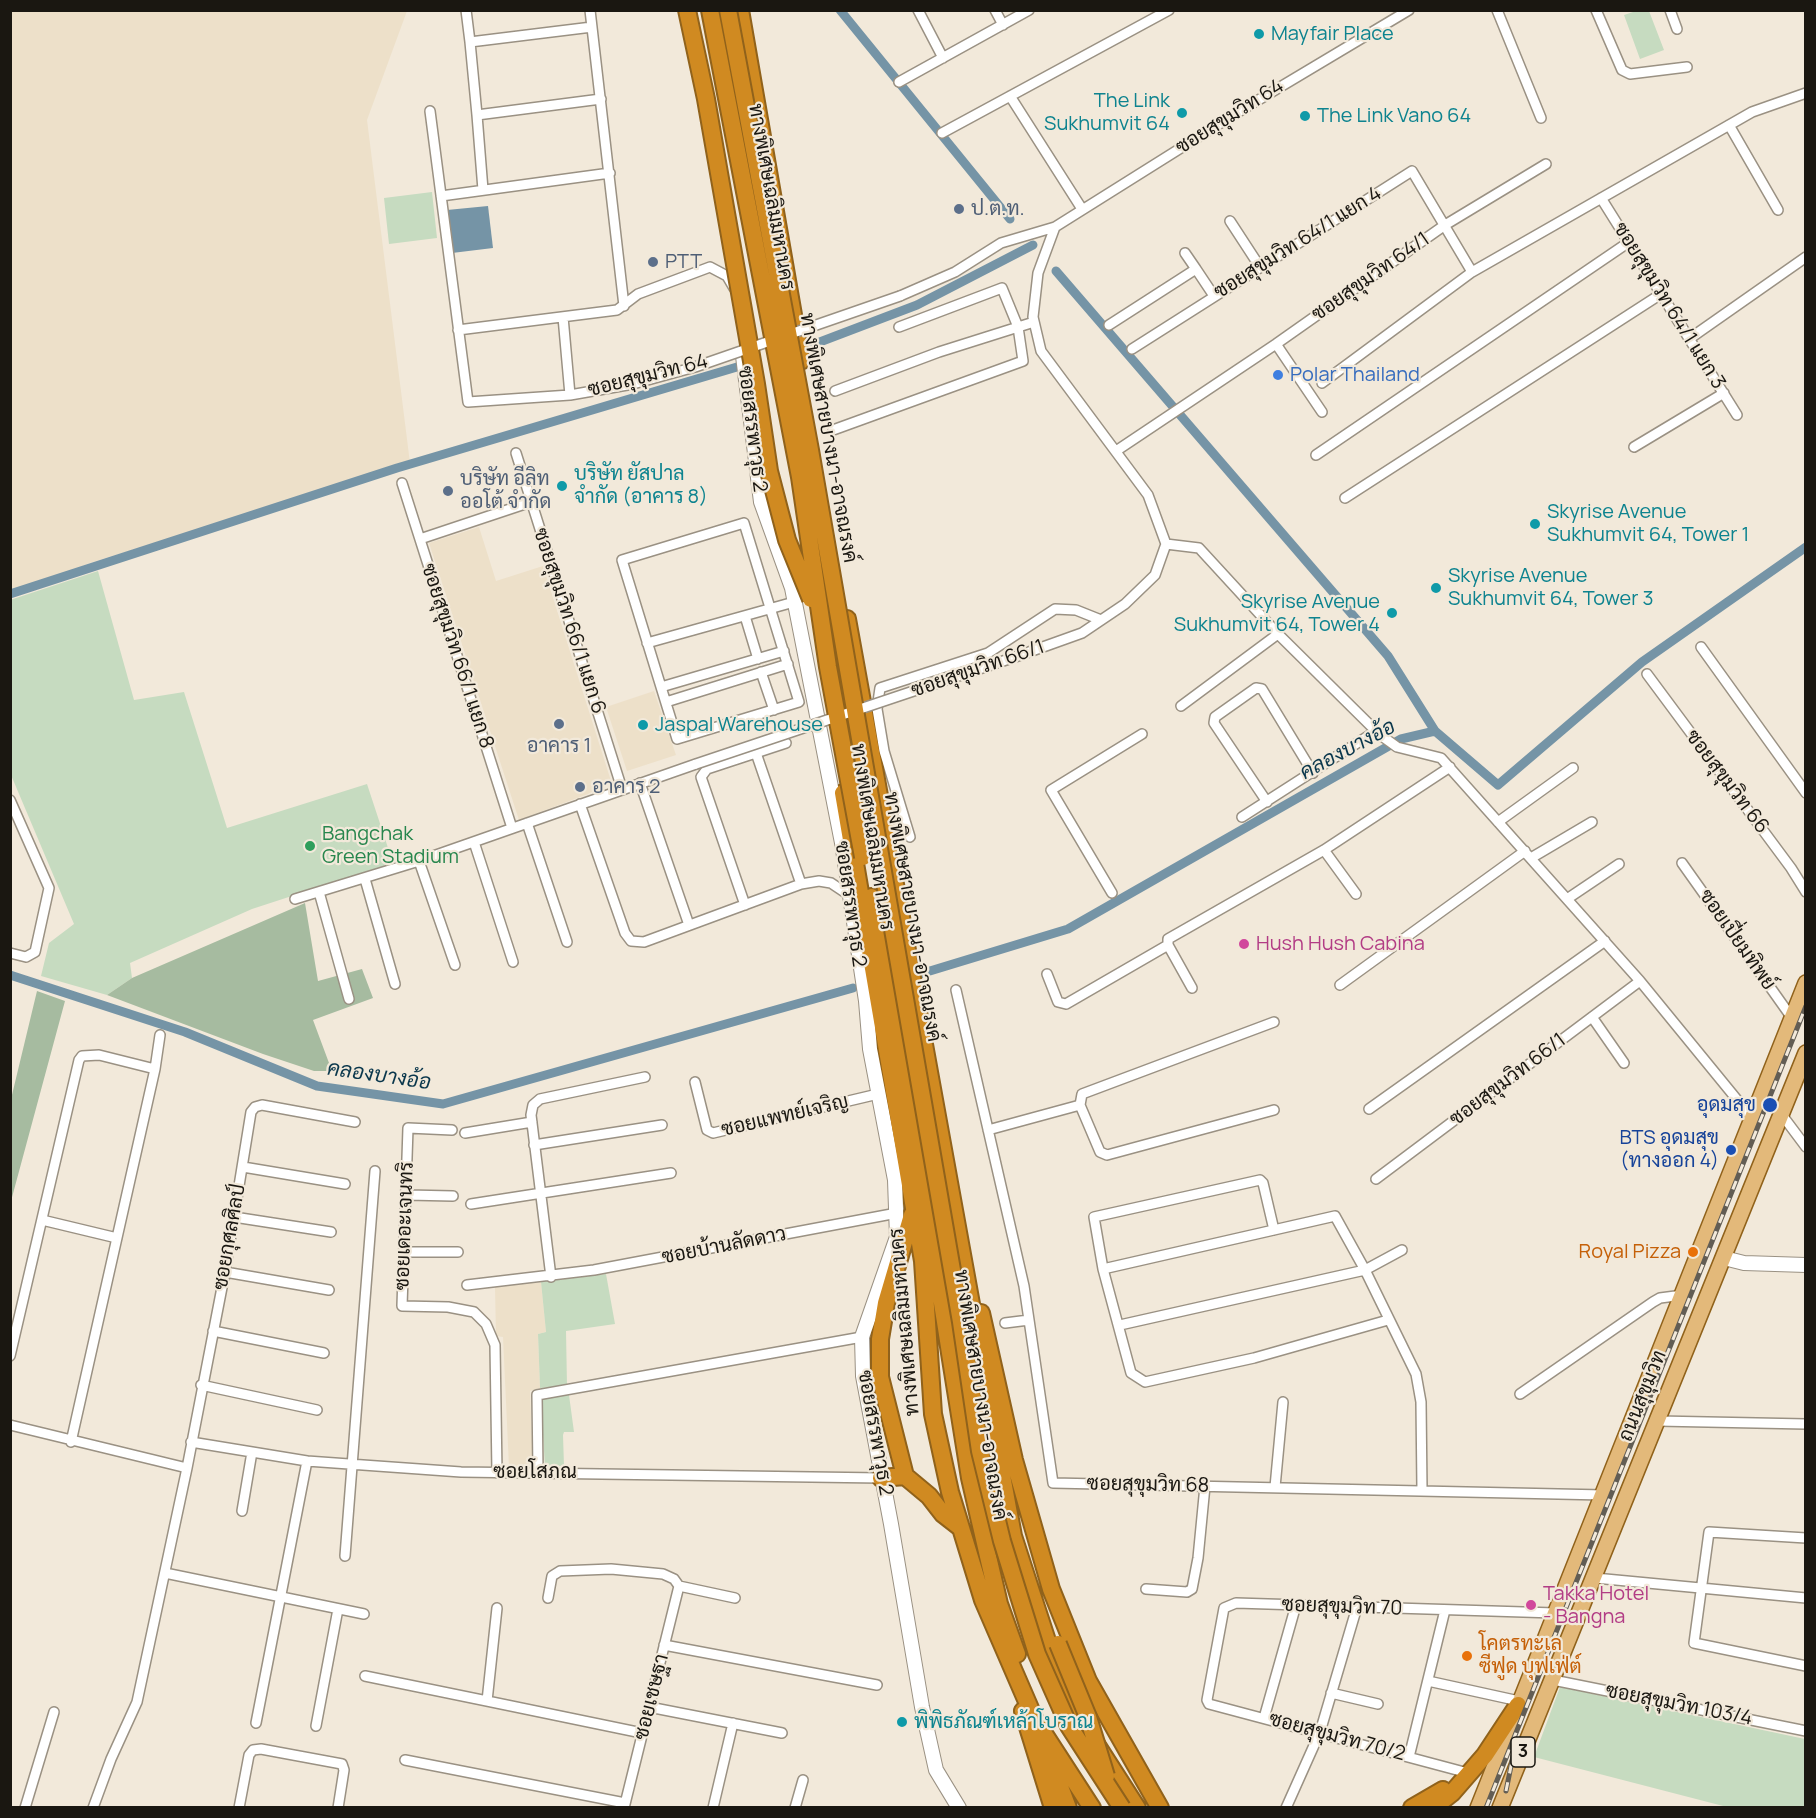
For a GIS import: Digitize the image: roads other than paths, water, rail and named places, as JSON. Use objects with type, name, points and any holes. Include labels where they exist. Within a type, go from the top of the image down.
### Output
[{"type":"highway","points":[[687,10],[711,122],[769,471],[787,540],[821,625]]},
{"type":"highway","name":"ทางพิเศษสายบางนา-อาจณรงค์","points":[[710,10],[800,477],[821,625],[849,787],[901,1047],[937,1258],[955,1393],[984,1547],[999,1604],[1020,1662],[1051,1733],[1099,1808]]},
{"type":"highway","name":"ทางพิเศษเฉลิมมหานคร","points":[[717,10],[798,482],[815,612],[856,874],[923,1261],[933,1414],[961,1528],[983,1600],[1010,1663]]},
{"type":"highway","name":"ทางพิเศษสายบางนา-อาจณรงค์","points":[[728,10],[810,450],[959,1310],[980,1451],[1002,1542],[1037,1654],[1069,1726],[1122,1808]]},
{"type":"highway","name":"ทางพิเศษเฉลิมมหานคร","points":[[740,10],[1001,1474]]},
{"type":"highway","points":[[914,1204],[909,1233],[892,1278],[880,1339],[880,1377],[905,1476],[929,1496],[943,1514],[961,1528]]},
{"type":"highway","points":[[961,1246],[989,1338],[1014,1460],[1051,1589],[1088,1681],[1160,1808]]},
{"type":"highway","points":[[1001,1474],[1058,1644],[1088,1717],[1114,1808]]},
{"type":"highway","points":[[1001,1474],[1013,1536],[1049,1647],[1078,1716],[1137,1808]]},
{"type":"highway","points":[[881,1478],[905,1476]]},
{"type":"highway","points":[[1010,1663],[1035,1720],[1068,1808]]},
{"type":"highway","points":[[1010,1663],[1053,1808]]},
{"type":"highway","points":[[1433,1808],[1452,1792],[1494,1743],[1520,1698]]},
{"type":"highway","points":[[1035,1720],[1092,1808]]},
{"type":"highway","points":[[1412,1808],[1468,1773]]},
{"type":"main road","name":"ถนนสุขุมวิท","points":[[1478,1808],[1806,983]]},
{"type":"main road","name":"ถนนสุขุมวิท","points":[[1500,1808],[1806,1053]]},
{"type":"main road","points":[[1702,1248],[1724,1258]]},
{"type":"main road","points":[[1604,1495],[1625,1502]]},
{"type":"street","points":[[466,10],[483,190]]},
{"type":"street","points":[[590,10],[624,306]]},
{"type":"street","points":[[918,10],[942,58]]},
{"type":"street","points":[[995,10],[1003,25]]},
{"type":"street","points":[[899,82],[1029,10]]},
{"type":"street","points":[[1146,10],[1152,20]]},
{"type":"street","points":[[942,133],[1169,10]]},
{"type":"street","name":"ซอยสุขุมวิท 64","points":[[458,330],[468,402],[570,395],[633,384],[695,367],[900,296],[955,272],[1001,243],[1054,227],[1409,10]]},
{"type":"street","points":[[1497,10],[1541,118]]},
{"type":"street","points":[[1596,10],[1622,70],[1630,74],[1688,67]]},
{"type":"street","points":[[1670,10],[1677,29]]},
{"type":"street","points":[[470,42],[592,27]]},
{"type":"street","points":[[1322,383],[1472,272],[1729,125],[1766,106],[1806,93]]},
{"type":"street","points":[[1010,96],[1082,209]]},
{"type":"street","points":[[477,115],[601,99]]},
{"type":"street","points":[[430,111],[458,330]]},
{"type":"street","points":[[1729,125],[1778,210]]},
{"type":"street","points":[[1445,225],[1546,164]]},
{"type":"street","name":"ซอยสุขุมวิท 64/1 แยก 4","points":[[1132,349],[1412,171],[1445,225]]},
{"type":"street","points":[[441,196],[610,173]]},
{"type":"street","name":"ซอยสุขุมวิท 64/1 แยก 3","points":[[1601,198],[1737,415]]},
{"type":"street","points":[[1230,221],[1260,267]]},
{"type":"street","name":"ซอยสุขุมวิท 64/1","points":[[1116,451],[1276,344],[1445,225],[1472,272]]},
{"type":"street","points":[[1054,227],[1038,273],[1034,322],[1041,351],[1148,495],[1166,544],[1199,548],[1278,634],[1378,733],[1397,747],[1442,758],[1640,981],[1752,1118]]},
{"type":"street","points":[[1317,455],[1629,242]]},
{"type":"street","points":[[1185,253],[1214,296]]},
{"type":"street","points":[[1689,339],[1806,257]]},
{"type":"street","name":"ซอยสรรพาวุธ 2","points":[[458,330],[617,310],[638,294],[710,267],[720,270],[734,287],[761,502],[794,602],[842,843],[878,1094],[895,1180],[897,1237],[862,1337],[863,1376],[891,1524],[912,1654],[936,1770],[959,1808]]},
{"type":"street","points":[[1109,325],[1196,269]]},
{"type":"street","points":[[832,430],[1023,361],[1018,327],[1002,288],[899,327]]},
{"type":"street","points":[[1345,498],[1661,294]]},
{"type":"street","points":[[564,317],[570,395]]},
{"type":"street","points":[[835,391],[939,352],[1034,322]]},
{"type":"street","points":[[1276,344],[1322,412]]},
{"type":"street","points":[[1634,447],[1724,393]]},
{"type":"street","name":"ซอยสุขุมวิท 66/1 แยก 6","points":[[516,453],[622,789]]},
{"type":"street","name":"ซอยสุขุมวิท 66/1 แยก 8","points":[[402,483],[512,828]]},
{"type":"street","points":[[420,539],[531,502]]},
{"type":"street","points":[[744,523],[800,702],[677,740],[647,643],[622,560],[744,523]]},
{"type":"street","name":"ซอยสุขุมวิท 66/1","points":[[295,899],[419,861],[622,789],[1082,633],[1125,604],[1155,575],[1166,544]]},
{"type":"street","points":[[647,643],[794,602]]},
{"type":"street","points":[[910,837],[884,751],[877,709],[880,688],[988,652],[1055,609],[1076,610],[1101,620]]},
{"type":"street","points":[[745,616],[758,659]]},
{"type":"street","points":[[1181,706],[1278,634]]},
{"type":"street","points":[[1701,647],[1806,793]]},
{"type":"street","points":[[661,687],[784,651]]},
{"type":"street","points":[[666,702],[788,664]]},
{"type":"street","points":[[761,672],[774,710]]},
{"type":"street","name":"ซอยสุขุมวิท 66","points":[[1647,674],[1791,868],[1806,892]]},
{"type":"street","points":[[1267,802],[1214,723],[1215,717],[1256,688],[1262,690],[1313,773]]},
{"type":"street","points":[[1242,817],[1378,733]]},
{"type":"street","points":[[1112,892],[1051,790],[1142,734]]},
{"type":"street","points":[[745,905],[700,777],[706,769],[786,743]]},
{"type":"street","points":[[756,753],[801,884]]},
{"type":"street","points":[[1192,988],[1168,945],[1168,939],[1324,850],[1449,767]]},
{"type":"street","points":[[1498,822],[1573,768]]},
{"type":"street","points":[[640,783],[689,925]]},
{"type":"street","points":[[10,800],[50,888],[35,952],[26,957],[10,952]]},
{"type":"street","points":[[580,804],[625,933],[631,941],[644,942],[801,884],[819,881],[831,883],[849,895]]},
{"type":"street","points":[[1340,985],[1528,854],[1592,822]]},
{"type":"street","points":[[527,823],[567,942]]},
{"type":"street","points":[[474,842],[513,962]]},
{"type":"street","points":[[1324,850],[1356,894]]},
{"type":"street","points":[[419,861],[455,966]]},
{"type":"street","name":"ซอยเปี่ยมทิพย์","points":[[1682,863],[1792,1018]]},
{"type":"street","points":[[1567,899],[1619,864]]},
{"type":"street","points":[[365,879],[395,984]]},
{"type":"street","points":[[319,892],[349,999]]},
{"type":"street","points":[[1369,1109],[1605,941]]},
{"type":"street","points":[[1047,974],[1058,1002],[1066,1004],[1168,945]]},
{"type":"street","name":"ซอยสุขุมวิท 66/1","points":[[1376,1179],[1640,981]]},
{"type":"street","name":"ซอยสุขุมวิท 68","points":[[956,990],[1008,1209],[1029,1320],[1050,1481],[1057,1485],[1275,1487],[1604,1495]]},
{"type":"street","points":[[1592,1017],[1624,1063]]},
{"type":"street","points":[[1274,1022],[1082,1094],[1080,1105],[1100,1152],[1107,1155],[1274,1110]]},
{"type":"street","points":[[71,1442],[155,1069],[160,1035]]},
{"type":"street","points":[[10,1356],[82,1056],[99,1055],[155,1069]]},
{"type":"street","points":[[551,1277],[531,1108],[540,1099],[645,1077]]},
{"type":"street","name":"ซอยแพทย์เจริญ","points":[[695,1082],[707,1130],[713,1133],[878,1094]]},
{"type":"street","name":"ซอยกุศลศิลป์","points":[[93,1808],[111,1759],[137,1702],[187,1468],[201,1385],[225,1272],[251,1112],[255,1107],[262,1105],[355,1122]]},
{"type":"street","points":[[988,1130],[1080,1105]]},
{"type":"street","points":[[1782,1115],[1806,1147]]},
{"type":"street","points":[[465,1133],[532,1122]]},
{"type":"street","points":[[534,1145],[662,1125]]},
{"type":"street","name":"ซอยเดอะเจนทริ","points":[[452,1131],[408,1128],[402,1306],[448,1307],[474,1311],[486,1324],[495,1346],[498,1473]]},
{"type":"street","points":[[243,1167],[345,1184]]},
{"type":"street","points":[[345,1556],[375,1171]]},
{"type":"street","points":[[471,1204],[671,1173]]},
{"type":"street","points":[[1274,1230],[1263,1183],[1260,1180],[1096,1216],[1094,1220],[1103,1269],[1120,1325],[1131,1373],[1145,1382],[1254,1358],[1388,1320]]},
{"type":"street","points":[[407,1195],[453,1196]]},
{"type":"street","name":"ซอยบ้านลัดดาว","points":[[467,1285],[551,1277],[897,1213]]},
{"type":"street","points":[[234,1216],[331,1232]]},
{"type":"street","points":[[1103,1269],[1335,1216],[1365,1270],[1416,1374],[1421,1402],[1422,1490]]},
{"type":"street","points":[[42,1220],[117,1238]]},
{"type":"street","points":[[1120,1325],[1365,1270],[1402,1250]]},
{"type":"street","points":[[404,1252],[458,1252]]},
{"type":"street","points":[[1724,1258],[1744,1263],[1806,1265]]},
{"type":"street","points":[[225,1272],[329,1290]]},
{"type":"street","points":[[1520,1394],[1660,1298],[1683,1295]]},
{"type":"street","points":[[1005,1323],[1029,1320]]},
{"type":"street","points":[[213,1331],[324,1353]]},
{"type":"street","points":[[538,1471],[537,1395],[862,1337]]},
{"type":"street","points":[[201,1385],[317,1410]]},
{"type":"street","points":[[1275,1487],[1283,1402]]},
{"type":"street","points":[[1658,1421],[1806,1424]]},
{"type":"street","points":[[10,1425],[71,1442],[187,1468]]},
{"type":"street","name":"ซอยโสภณ","points":[[191,1442],[352,1466],[498,1473],[538,1471],[881,1478]]},
{"type":"street","points":[[242,1511],[252,1452]]},
{"type":"street","points":[[256,1723],[307,1461]]},
{"type":"street","points":[[1146,1589],[1187,1592],[1192,1588],[1198,1558],[1205,1486]]},
{"type":"street","points":[[1806,1538],[1709,1532],[1694,1643],[1806,1666]]},
{"type":"street","points":[[548,1598],[552,1576],[568,1570],[611,1569],[663,1574],[674,1579],[679,1586],[735,1598]]},
{"type":"street","points":[[165,1572],[364,1614]]},
{"type":"street","points":[[1595,1578],[1806,1598]]},
{"type":"street","name":"ซอยเชษฐา","points":[[625,1805],[679,1586]]},
{"type":"street","name":"ซอยสุขุมวิท 70","points":[[1207,1700],[1224,1608],[1236,1603],[1555,1613]]},
{"type":"street","points":[[1264,1718],[1296,1605]]},
{"type":"street","points":[[1286,1808],[1320,1732],[1357,1607]]},
{"type":"street","points":[[487,1701],[497,1608]]},
{"type":"street","points":[[316,1726],[338,1609]]},
{"type":"street","points":[[1409,1757],[1445,1610]]},
{"type":"street","points":[[664,1645],[877,1684]]},
{"type":"street","points":[[365,1676],[642,1733]]},
{"type":"street","name":"ซอยสุขุมวิท 103/4","points":[[1553,1680],[1806,1731]]},
{"type":"street","points":[[1428,1681],[1520,1698]]},
{"type":"street","points":[[1331,1693],[1378,1704]]},
{"type":"street","name":"ซอยสุขุมวิท 70/2","points":[[1207,1700],[1209,1704],[1468,1773]]},
{"type":"street","points":[[649,1707],[782,1733]]},
{"type":"street","points":[[25,1808],[54,1712]]},
{"type":"street","points":[[713,1808],[733,1723]]},
{"type":"street","points":[[239,1808],[249,1755],[253,1750],[261,1749],[342,1764],[344,1770],[338,1808]]},
{"type":"street","points":[[405,1760],[625,1805]]},
{"type":"street","points":[[795,1808],[803,1780]]},
{"type":"water","points":[[488,206],[493,248],[452,253],[447,210]]},
{"type":"waterway","points":[[840,10],[1010,219]]},
{"type":"waterway","points":[[804,348],[917,305],[1033,245]]},
{"type":"waterway","points":[[1056,271],[1388,656],[1435,731]]},
{"type":"waterway","points":[[10,594],[397,468],[737,367]]},
{"type":"waterway","name":"คลองบางอ้อ","points":[[920,974],[1068,929],[1401,739],[1435,731],[1498,785],[1642,662],[1806,547]]},
{"type":"waterway","name":"คลองบางอ้อ","points":[[10,975],[185,1032],[317,1086],[443,1104],[853,988]]},
{"type":"railway","points":[[1486,1808],[1806,1006]]},
{"type":"railway","points":[[1506,1791],[1513,1756]]},
{"type":"place","name":"Mayfair Place","points":[[1259,34]]},
{"type":"place","name":"The Link Sukhumvit 64","points":[[1182,113]]},
{"type":"place","name":"The Link Vano 64","points":[[1305,116]]},
{"type":"place","name":"ป.ต.ท.","points":[[959,209]]},
{"type":"place","name":"PTT","points":[[653,262]]},
{"type":"place","name":"Polar Thailand","points":[[1278,375]]},
{"type":"place","name":"บริษัท ยัสปาล จำกัด (อาคาร 8)","points":[[562,486]]},
{"type":"place","name":"บริษัท อีลิท ออโต้ จำกัด","points":[[448,491]]},
{"type":"place","name":"Skyrise Avenue Sukhumvit 64, Tower 1","points":[[1535,524]]},
{"type":"place","name":"Skyrise Avenue Sukhumvit 64, Tower 3","points":[[1436,588]]},
{"type":"place","name":"Skyrise Avenue Sukhumvit 64, Tower 4","points":[[1392,613]]},
{"type":"place","name":"อาคาร 1","points":[[559,724]]},
{"type":"place","name":"Jaspal Warehouse","points":[[643,725]]},
{"type":"place","name":"อาคาร 2","points":[[580,787]]},
{"type":"place","name":"Bangchak Green Stadium","points":[[310,846]]},
{"type":"place","name":"Hush Hush Cabina","points":[[1244,944]]},
{"type":"place","name":"อุดมสุข","points":[[1770,1105]]},
{"type":"place","name":"BTS อุดมสุข (ทางออก 4)","points":[[1731,1150]]},
{"type":"place","name":"Royal Pizza","points":[[1693,1252]]},
{"type":"place","name":"Takka Hotel - Bangna","points":[[1531,1605]]},
{"type":"place","name":"โคตรทะเล ซีฟูด บุฟเฟ่ต์","points":[[1467,1656]]},
{"type":"place","name":"พิพิธภัณฑ์เหล้าโบราณ","points":[[902,1722]]}]
